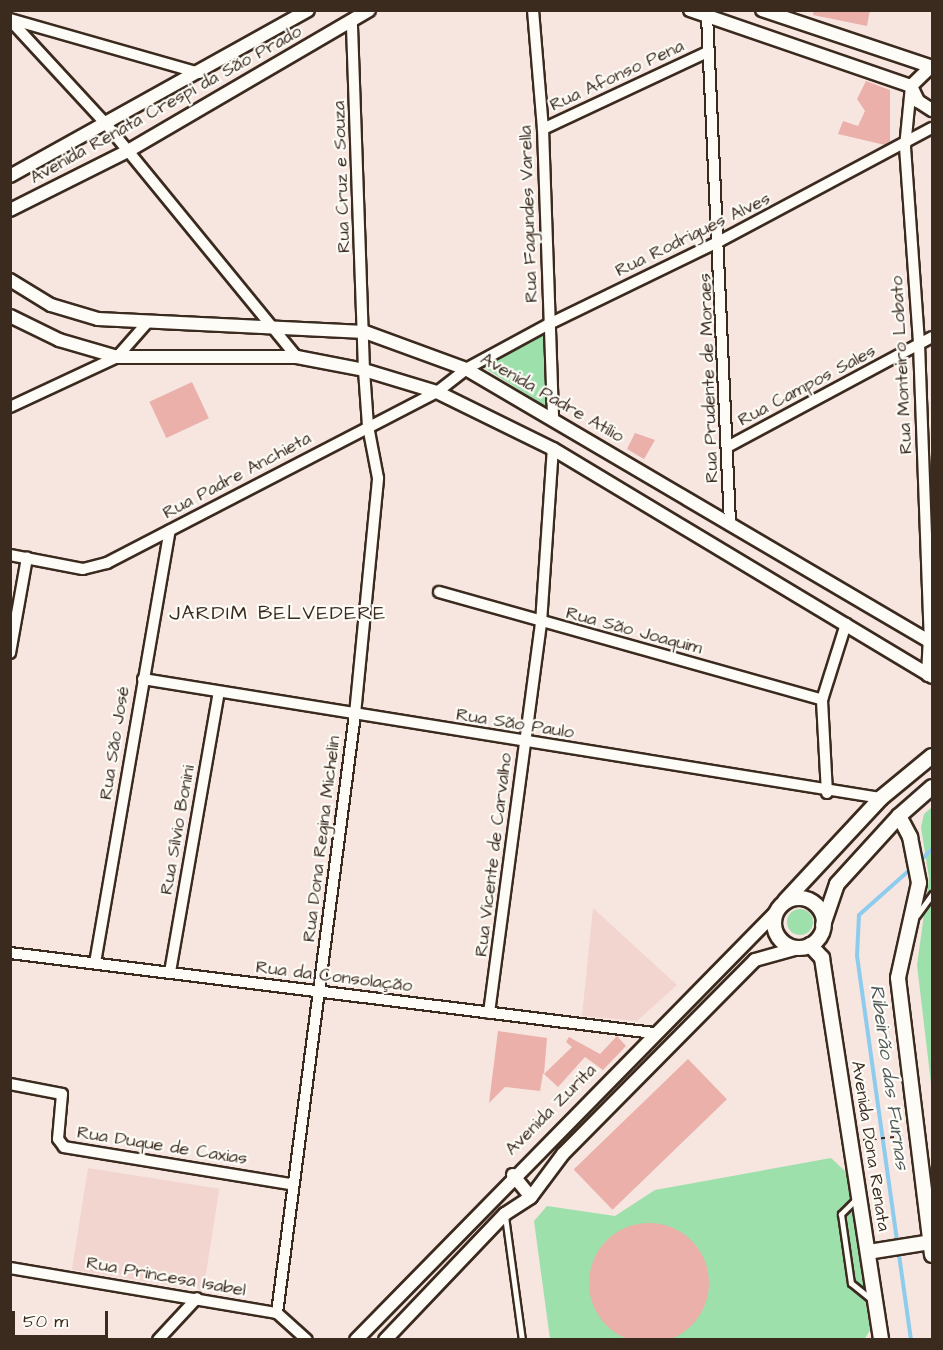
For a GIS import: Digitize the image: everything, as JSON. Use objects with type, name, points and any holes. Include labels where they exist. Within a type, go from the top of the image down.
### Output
[{"type":"main road","points":[[933,756],[881,798],[781,906],[777,935],[804,947],[824,925],[837,884],[899,816],[933,788]]},
{"type":"main road","points":[[875,1251],[912,1245],[932,1248],[898,978],[914,919],[919,883],[910,837],[899,816]]},
{"type":"main road","points":[[781,906],[808,899],[820,909],[824,925]]},
{"type":"main road","name":"Avenida Dona Renata","points":[[804,947],[822,958],[860,1194],[875,1251],[876,1303],[881,1340]]},
{"type":"street","name":"Avenida Renata Crespi da São Prado","points":[[10,176],[199,73],[308,10]]},
{"type":"street","name":"Avenida Renata Crespi da São Prado","points":[[10,210],[128,150],[352,22],[369,10]]},
{"type":"street","name":"Rua Fagundes Varella","points":[[533,10],[543,129],[553,417]]},
{"type":"street","points":[[690,10],[911,86],[918,101],[933,110]]},
{"type":"street","points":[[766,11],[932,67],[911,86]]},
{"type":"street","name":"Rua Prudente de Moraes","points":[[707,15],[705,53],[720,241],[730,524]]},
{"type":"street","points":[[10,19],[199,73]]},
{"type":"street","points":[[10,19],[106,124],[297,357]]},
{"type":"street","name":"Rua Cruz e Souza","points":[[352,22],[365,332],[364,370]]},
{"type":"street","name":"Rua Afonso Pena","points":[[543,129],[705,53]]},
{"type":"street","name":"Rua Monteiro Lobato","points":[[911,86],[905,147],[919,344],[931,643]]},
{"type":"street","name":"Rua Rodrigues Alves","points":[[466,369],[549,324],[720,241],[905,147],[933,128]]},
{"type":"street","name":"Avenida Padre Atílio","points":[[10,280],[51,305],[98,319],[146,324],[365,332],[466,369],[553,417],[931,643]]},
{"type":"street","points":[[10,316],[59,340],[117,357],[297,357],[364,370],[437,392],[553,450],[930,676]]},
{"type":"street","points":[[10,407],[117,357],[146,324]]},
{"type":"street","name":"Rua Campos Sales","points":[[729,446],[933,337]]},
{"type":"street","name":"Rua Padre Anchieta","points":[[10,555],[82,569],[107,563],[437,392],[466,369]]},
{"type":"street","name":"Rua Dona Regina Michelin","points":[[277,1313],[291,1184],[319,991],[354,714],[378,478],[368,426],[364,370]]},
{"type":"street","name":"Rua Vicente de Carvalho","points":[[489,1013],[541,623],[553,450]]},
{"type":"street","name":"Rua São José","points":[[95,963],[142,679],[170,530]]},
{"type":"street","points":[[10,653],[27,558]]},
{"type":"street","name":"Rua São Joaquim","points":[[439,592],[541,623],[822,700]]},
{"type":"street","points":[[827,793],[822,700],[846,624]]},
{"type":"street","points":[[930,676],[931,643]]},
{"type":"street","name":"Rua São Paulo","points":[[142,679],[827,793],[881,798]]},
{"type":"street","name":"Rua Sílvio Bonini","points":[[170,972],[219,692]]},
{"type":"street","name":"Avenida Zurita","points":[[356,1340],[513,1175],[781,906]]},
{"type":"street","points":[[385,1340],[505,1214],[531,1197],[563,1154],[755,960],[804,947]]},
{"type":"street","name":"Rua da Consolação","points":[[10,953],[653,1033]]},
{"type":"street","name":"Rua Duque de Caxias","points":[[10,1084],[62,1094],[58,1139],[64,1147],[291,1184]]},
{"type":"street","points":[[513,1175],[531,1197]]},
{"type":"street","name":"Rua Princesa Isabel","points":[[10,1268],[277,1313]]},
{"type":"street","points":[[158,1340],[197,1298]]},
{"type":"street","points":[[277,1313],[307,1340]]},
{"type":"lane","points":[[914,919],[933,894]]},
{"type":"lane","points":[[860,1194],[841,1214],[850,1283],[876,1303]]},
{"type":"lane","points":[[505,1214],[522,1340]]},
{"type":"path","points":[[866,1140],[897,1137]]},
{"type":"shaded area","points":[[593,908],[677,985],[637,1021],[582,1016]]},
{"type":"shaded area","points":[[88,1168],[219,1189],[203,1291],[72,1270]]},
{"type":"green space","points":[[545,333],[547,407],[483,367]]},
{"type":"green space","points":[[932,807],[932,1092],[917,965],[929,878],[921,827],[924,814]]},
{"type":"green space","points":[[800,909],[809,913],[813,922],[809,931],[800,935],[791,931],[787,922],[791,913]]},
{"type":"green space","points":[[831,1158],[847,1173],[870,1330],[864,1340],[550,1339],[534,1221],[547,1206],[615,1216],[655,1190]]},
{"type":"building","points":[[814,10],[870,10],[867,26],[813,15]]},
{"type":"building","points":[[866,81],[890,90],[890,141],[885,145],[838,134],[843,121],[858,126],[865,111],[857,99]]},
{"type":"building","points":[[192,382],[209,418],[166,438],[149,402]]},
{"type":"building","points":[[635,433],[655,440],[644,459],[627,449]]},
{"type":"building","points":[[498,1031],[547,1038],[540,1091],[505,1087],[489,1103]]},
{"type":"building","points":[[617,1036],[626,1046],[603,1070],[585,1057],[558,1087],[544,1074],[572,1047],[566,1042],[569,1037],[600,1054]]},
{"type":"building","points":[[688,1059],[727,1099],[613,1210],[574,1169]]},
{"type":"building","points":[[649,1223],[672,1228],[691,1241],[704,1260],[709,1283],[704,1306],[691,1325],[672,1338],[649,1343],[626,1338],[607,1325],[594,1306],[589,1283],[594,1260],[607,1241],[626,1228]]},
{"type":"waterway","name":"Ribeirão das Furnas","points":[[918,863],[932,849]]},
{"type":"waterway","name":"Ribeirão das Furnas","points":[[911,1340],[857,956],[859,915],[912,868]]},
{"type":"district","name":"JARDIM BELVEDERE","points":[[278,613]]}]
